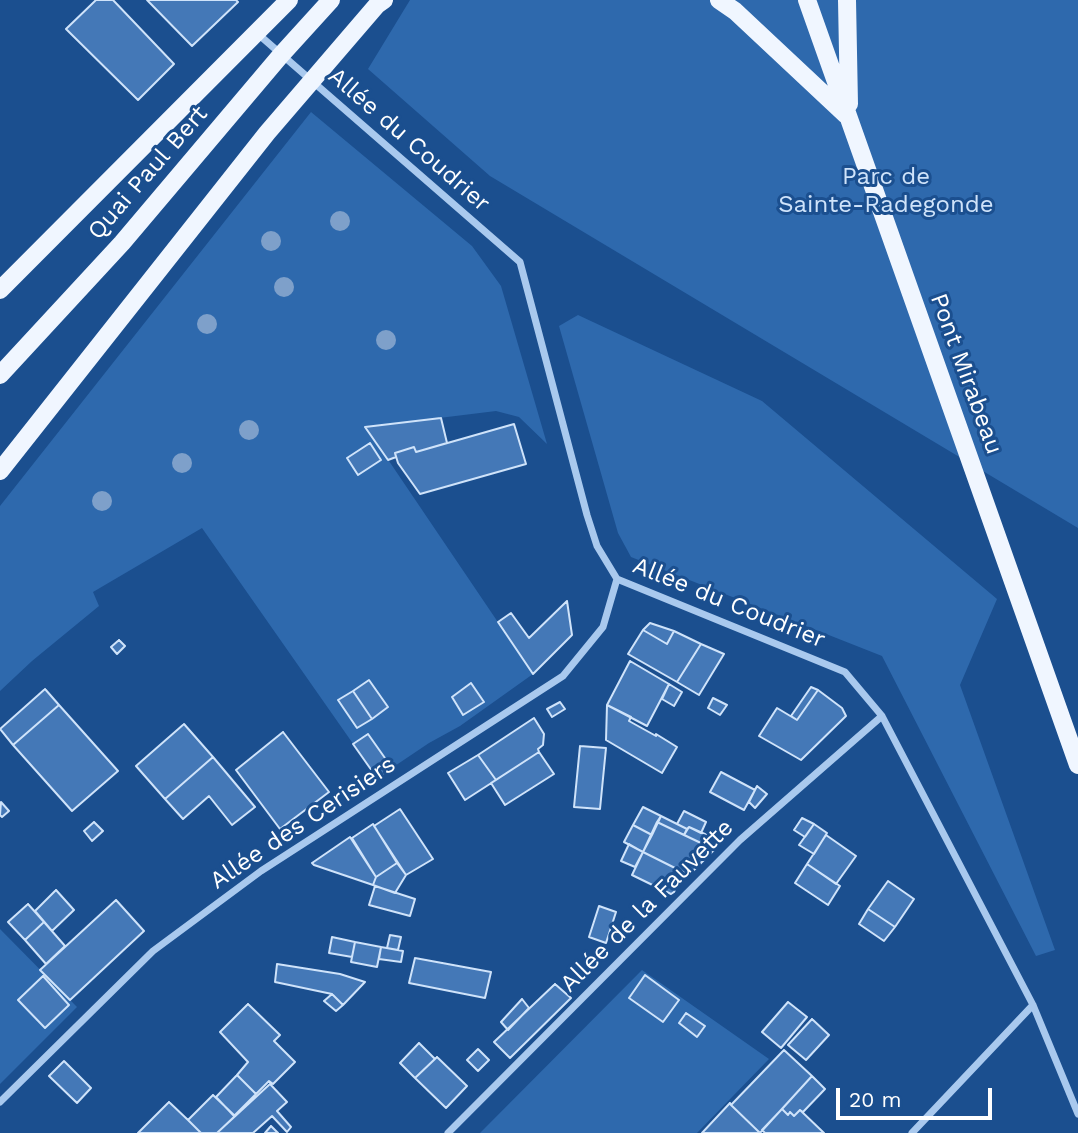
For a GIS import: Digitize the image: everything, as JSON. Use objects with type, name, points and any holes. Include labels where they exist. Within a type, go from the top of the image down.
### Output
[{"type":"main road","name":"Quai Paul Bert","points":[[0,290],[289,0]]},
{"type":"main road","name":"Quai Paul Bert","points":[[0,375],[122,243],[331,0]]},
{"type":"main road","points":[[0,471],[267,133],[384,0]]},
{"type":"main road","points":[[719,0],[735,11],[849,118]]},
{"type":"main road","name":"Pont Mirabeau","points":[[807,0],[1078,765]]},
{"type":"main road","points":[[847,0],[849,118]]},
{"type":"street","name":"Allée du Coudrier","points":[[256,32],[520,262],[587,515],[597,546],[617,579],[845,671],[882,716],[1033,1006],[1078,1114]]},
{"type":"street","name":"Allée des Cerisiers","points":[[0,1102],[153,951],[261,870],[563,676],[603,627],[617,579]]},
{"type":"street","name":"Allée de la Fauvette","points":[[448,1133],[740,840],[882,716]]},
{"type":"street","points":[[912,1133],[1033,1006]]},
{"type":"green space","name":"Parc de Sainte-Radegonde","points":[[410,0],[1078,0],[1078,528],[490,176],[368,69]]},
{"type":"green space","points":[[311,112],[472,246],[501,286],[547,444],[519,417],[496,411],[366,427],[533,674],[460,726],[377,778],[202,528],[93,592],[99,606],[0,691],[0,506]]},
{"type":"green space","points":[[578,315],[762,401],[997,599],[960,685],[1055,950],[1036,956],[882,656],[631,557],[618,533],[559,326]]},
{"type":"green space","points":[[0,929],[77,1007],[0,1084]]},
{"type":"green space","points":[[642,970],[769,1059],[697,1133],[480,1133]]},
{"type":"building","points":[[96,0],[113,0],[174,64],[138,100],[66,29]]},
{"type":"building","points":[[147,0],[236,0],[238,2],[192,46]]},
{"type":"building","points":[[441,418],[447,443],[416,452],[414,447],[395,453],[396,457],[388,460],[365,427]]},
{"type":"building","points":[[514,424],[526,464],[420,494],[398,463],[395,453],[414,447],[416,452]]},
{"type":"building","points":[[370,443],[381,460],[358,475],[347,458]]},
{"type":"building","points":[[567,601],[572,635],[533,674],[498,622],[511,613],[529,638]]},
{"type":"building","points":[[650,623],[674,631],[667,644],[643,630]]},
{"type":"building","points":[[643,630],[667,644],[674,631],[701,644],[677,682],[628,654]]},
{"type":"building","points":[[119,640],[125,646],[117,654],[111,647]]},
{"type":"building","points":[[701,644],[724,654],[699,695],[677,682]]},
{"type":"building","points":[[630,661],[669,684],[647,726],[607,705]]},
{"type":"building","points":[[369,680],[388,707],[372,719],[353,691]]},
{"type":"building","points":[[471,683],[484,702],[463,715],[452,697]]},
{"type":"building","points":[[669,684],[682,692],[674,706],[662,699]]},
{"type":"building","points":[[811,687],[818,690],[797,720],[791,716]]},
{"type":"building","points":[[45,689],[59,705],[13,745],[0,729]]},
{"type":"building","points":[[818,690],[842,708],[846,716],[801,760],[759,736],[777,708],[797,720]]},
{"type":"building","points":[[353,691],[372,719],[357,728],[338,700]]},
{"type":"building","points":[[713,698],[727,705],[720,715],[708,708]]},
{"type":"building","points":[[560,702],[565,709],[552,717],[547,709]]},
{"type":"building","points":[[59,705],[118,771],[72,811],[13,745]]},
{"type":"building","points":[[607,705],[631,717],[629,721],[677,747],[662,773],[606,740]]},
{"type":"building","points":[[534,718],[544,734],[539,752],[496,780],[478,755]]},
{"type":"building","points":[[184,724],[213,757],[165,799],[136,766]]},
{"type":"building","points":[[283,732],[329,792],[280,829],[236,770]]},
{"type":"building","points":[[368,734],[392,768],[377,778],[353,744]]},
{"type":"building","points":[[580,746],[606,748],[600,809],[574,807]]},
{"type":"building","points":[[539,752],[554,774],[505,805],[491,783]]},
{"type":"building","points":[[478,755],[496,780],[465,800],[448,773]]},
{"type":"building","points":[[213,757],[255,807],[232,825],[209,796],[183,819],[165,799]]},
{"type":"building","points":[[721,772],[755,790],[744,810],[710,792]]},
{"type":"building","points":[[757,786],[767,794],[755,808],[749,802]]},
{"type":"building","points":[[1,802],[9,811],[2,817],[0,815]]},
{"type":"building","points":[[643,807],[661,816],[652,835],[633,825]]},
{"type":"building","points":[[400,809],[433,859],[406,875],[374,826]]},
{"type":"building","points":[[684,811],[706,822],[701,833],[677,824]]},
{"type":"building","points":[[661,816],[687,829],[684,835],[657,822]]},
{"type":"building","points":[[802,818],[814,824],[805,837],[794,830]]},
{"type":"building","points":[[94,822],[103,831],[92,841],[84,831]]},
{"type":"building","points":[[657,822],[714,850],[689,875],[643,852]]},
{"type":"building","points":[[373,824],[397,863],[376,877],[352,838]]},
{"type":"building","points":[[814,824],[827,833],[814,854],[799,845]]},
{"type":"building","points":[[633,825],[652,835],[643,852],[624,842]]},
{"type":"building","points":[[689,827],[707,835],[703,844],[684,835]]},
{"type":"building","points":[[826,835],[856,856],[836,884],[807,864]]},
{"type":"building","points":[[350,837],[376,877],[373,885],[312,863]]},
{"type":"building","points":[[629,844],[643,852],[635,867],[621,861]]},
{"type":"building","points":[[643,852],[683,872],[674,892],[671,894],[632,875]]},
{"type":"building","points":[[397,863],[406,875],[395,893],[373,885],[376,877]]},
{"type":"building","points":[[807,864],[840,886],[828,905],[795,883]]},
{"type":"building","points":[[888,881],[914,899],[895,927],[868,909]]},
{"type":"building","points":[[375,886],[415,899],[410,916],[369,905]]},
{"type":"building","points":[[56,890],[74,910],[52,931],[35,911]]},
{"type":"building","points":[[116,900],[144,931],[70,1000],[40,970]]},
{"type":"building","points":[[28,904],[44,922],[25,940],[8,922]]},
{"type":"building","points":[[599,906],[616,912],[606,943],[589,937]]},
{"type":"building","points":[[868,909],[895,927],[884,941],[859,924]]},
{"type":"building","points":[[44,922],[65,946],[46,964],[25,940]]},
{"type":"building","points":[[390,935],[401,937],[398,950],[387,948]]},
{"type":"building","points":[[332,937],[355,942],[352,957],[329,953]]},
{"type":"building","points":[[355,942],[381,947],[377,967],[351,962]]},
{"type":"building","points":[[381,947],[403,951],[401,962],[379,959]]},
{"type":"building","points":[[415,958],[491,972],[485,998],[409,983]]},
{"type":"building","points":[[277,964],[340,974],[365,982],[343,1005],[332,994],[275,982]]},
{"type":"building","points":[[645,975],[679,1000],[663,1022],[629,998]]},
{"type":"building","points":[[43,976],[69,1005],[45,1028],[18,1000]]},
{"type":"building","points":[[555,984],[571,998],[510,1058],[494,1042]]},
{"type":"building","points":[[332,994],[343,1005],[336,1011],[324,1001]]},
{"type":"building","points":[[522,999],[529,1008],[508,1030],[501,1022]]},
{"type":"building","points":[[788,1002],[807,1017],[781,1048],[762,1032]]},
{"type":"building","points":[[248,1004],[280,1035],[274,1041],[295,1062],[273,1084],[269,1081],[256,1094],[237,1075],[248,1062],[220,1032]]},
{"type":"building","points":[[686,1013],[705,1026],[697,1037],[679,1023]]},
{"type":"building","points":[[812,1019],[829,1035],[806,1060],[788,1045]]},
{"type":"building","points":[[419,1043],[435,1059],[415,1078],[400,1063]]},
{"type":"building","points":[[478,1049],[489,1060],[478,1071],[467,1060]]},
{"type":"building","points":[[784,1050],[812,1076],[760,1133],[731,1105]]},
{"type":"building","points":[[437,1057],[467,1086],[446,1108],[415,1078]]},
{"type":"building","points":[[64,1061],[91,1088],[77,1103],[49,1076]]},
{"type":"building","points":[[237,1075],[256,1094],[234,1116],[216,1097]]},
{"type":"building","points":[[812,1076],[825,1089],[803,1112],[800,1110],[794,1116],[790,1112],[788,1115],[782,1109]]},
{"type":"building","points":[[270,1084],[287,1102],[277,1111],[291,1127],[287,1132],[272,1116],[253,1133],[218,1132]]},
{"type":"building","points":[[213,1095],[235,1116],[217,1133],[201,1133],[188,1120]]},
{"type":"building","points":[[169,1102],[188,1120],[201,1133],[138,1133]]},
{"type":"building","points":[[730,1103],[731,1105],[760,1133],[702,1133]]},
{"type":"building","points":[[782,1109],[788,1115],[790,1112],[794,1116],[800,1110],[824,1133],[765,1133],[762,1130]]},
{"type":"building","points":[[271,1126],[278,1133],[265,1133]]}]
